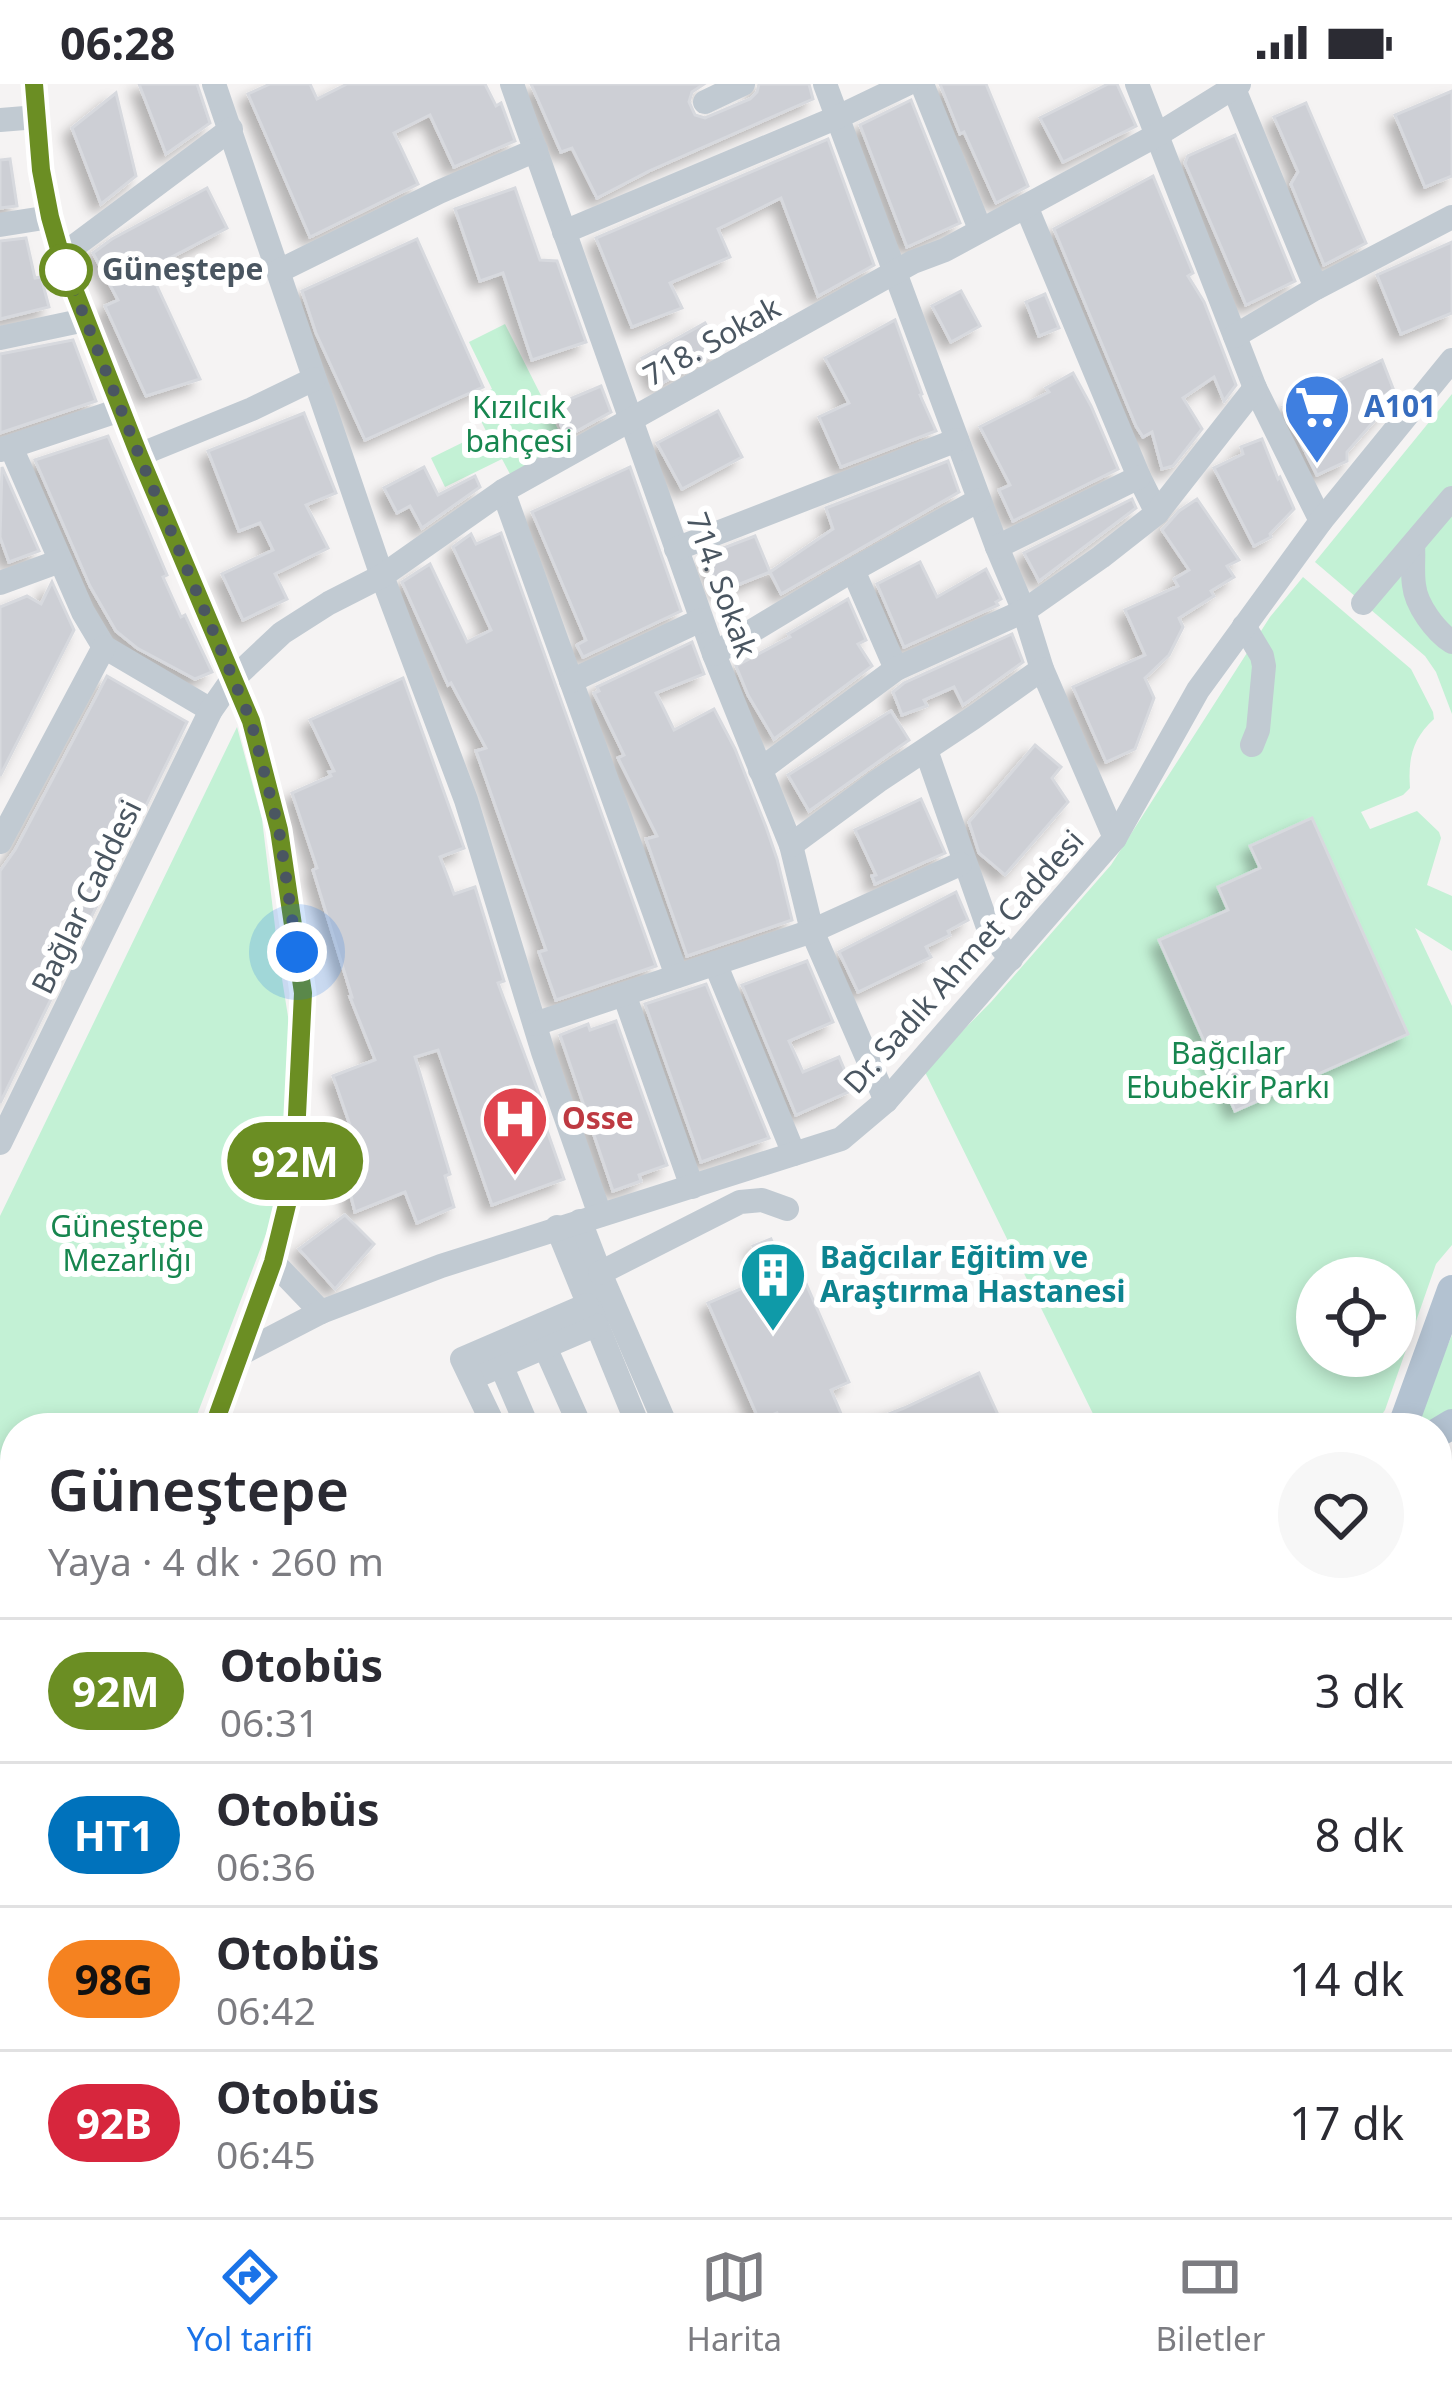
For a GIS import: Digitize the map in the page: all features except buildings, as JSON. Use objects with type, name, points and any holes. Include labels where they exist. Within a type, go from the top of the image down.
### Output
[{"type":"main road","points":[[1407,1413],[1452,1290]]},
{"type":"street","points":[[34,84],[18,119],[41,170],[43,218],[251,721],[279,830],[303,993],[294,1176],[273,1262],[219,1413]]},
{"type":"street","points":[[214,84],[382,576],[466,800],[535,1024],[579,1221],[591,1315],[633,1413]]},
{"type":"street","points":[[705,101],[743,84]]},
{"type":"street","points":[[825,84],[1042,669],[1115,838]]},
{"type":"street","points":[[564,232],[907,84]]},
{"type":"street","points":[[922,84],[980,229]]},
{"type":"street","points":[[1137,84],[1255,388],[1321,521]]},
{"type":"street","points":[[1235,85],[1316,289]]},
{"type":"street","name":"718. Sokak","points":[[232,680],[282,633],[382,576],[503,491],[913,262],[945,250],[1157,135],[1235,85]]},
{"type":"street","name":"714. Sokak","points":[[520,87],[536,150],[701,620],[791,845],[812,931],[886,1101]]},
{"type":"street","points":[[61,256],[231,129]]},
{"type":"street","points":[[279,271],[536,150]]},
{"type":"street","points":[[1026,206],[1157,513]]},
{"type":"street","points":[[1235,336],[1452,217]]},
{"type":"street","points":[[0,225],[43,218]]},
{"type":"street","points":[[0,338],[85,320]]},
{"type":"street","name":"Dr. Sadık Ahmet Caddesi","points":[[242,1353],[321,1312],[441,1266],[841,1139],[886,1101],[1115,838],[1198,690],[1321,521],[1448,370]]},
{"type":"street","points":[[139,455],[253,410],[314,379]]},
{"type":"street","points":[[760,770],[896,669],[1024,611],[1101,557],[1157,513],[1255,388]]},
{"type":"street","points":[[120,410],[5,448],[104,647],[211,710]]},
{"type":"street","points":[[676,549],[957,440]]},
{"type":"street","points":[[997,547],[1139,477]]},
{"type":"street","points":[[503,491],[677,976]]},
{"type":"street","points":[[1363,604],[1452,498]]},
{"type":"street","points":[[714,654],[979,500]]},
{"type":"street","points":[[1413,545],[1414,587],[1421,605],[1452,642]]},
{"type":"street","points":[[0,583],[61,561]]},
{"type":"street","points":[[853,570],[896,669]]},
{"type":"street","points":[[571,681],[701,620]]},
{"type":"street","points":[[1244,626],[1264,666],[1258,730],[1252,745]]},
{"type":"street","points":[[0,842],[104,647]]},
{"type":"street","points":[[791,845],[1042,669]]},
{"type":"street","name":"Bağlar Caddesi","points":[[0,1142],[211,710],[232,680]]},
{"type":"street","points":[[926,750],[990,933],[1010,959]]},
{"type":"street","points":[[535,1024],[812,931],[960,864]]},
{"type":"street","points":[[715,963],[794,1154]]},
{"type":"street","points":[[624,994],[692,1187]]},
{"type":"street","points":[[599,1274],[740,1202],[762,1200],[787,1209]]},
{"type":"street","points":[[579,1221],[660,1413]]},
{"type":"street","points":[[273,1262],[321,1312]]},
{"type":"street","points":[[472,1378],[545,1347],[591,1315]]},
{"type":"street","points":[[489,1413],[462,1359],[591,1315]]},
{"type":"street","points":[[545,1347],[574,1413]]},
{"type":"street","points":[[501,1366],[521,1413]]},
{"type":"green space","name":"Kızılcık bahçesi","points":[[505,324],[567,447],[511,476],[502,459],[445,487],[431,458],[486,431],[471,401],[492,389],[469,342]]},
{"type":"green space","points":[[1452,394],[1452,714],[1425,656],[1315,562]]},
{"type":"green space","name":"Bağcılar Ebubekir Parkı","points":[[1303,577],[1411,669],[1434,719],[1413,750],[1410,788],[1361,812],[1370,829],[1417,811],[1441,838],[1427,885],[1452,896],[1452,951],[1415,928],[1452,1006],[1452,1245],[1436,1264],[1416,1321],[1416,1257],[1296,1257],[1296,1377],[1397,1377],[1383,1413],[1093,1413],[924,1070],[991,1002],[1111,865],[1270,617]]},
{"type":"green space","name":"Güneştepe Mezarlığı","points":[[237,727],[262,819],[294,1054],[295,1158],[198,1413],[0,1413],[0,1216]]},
{"type":"green space","points":[[1452,1335],[1452,1410],[1419,1413]]},
{"type":"bus line","name":"92M","points":[[34,84],[41,170],[61,256],[251,721],[279,830],[303,993],[294,1176],[273,1262],[219,1413]]},
{"type":"place","name":"Güneştepe","points":[[66,270]]},
{"type":"place","name":"A101","points":[[1317,466]]},
{"type":"place","name":"Osse","points":[[515,1178]]},
{"type":"place","name":"Bağcılar Eğitim ve Araştırma Hastanesi","points":[[773,1334]]},
{"type":"route","points":[[66,270],[251,721],[279,830],[297,952]]}]
